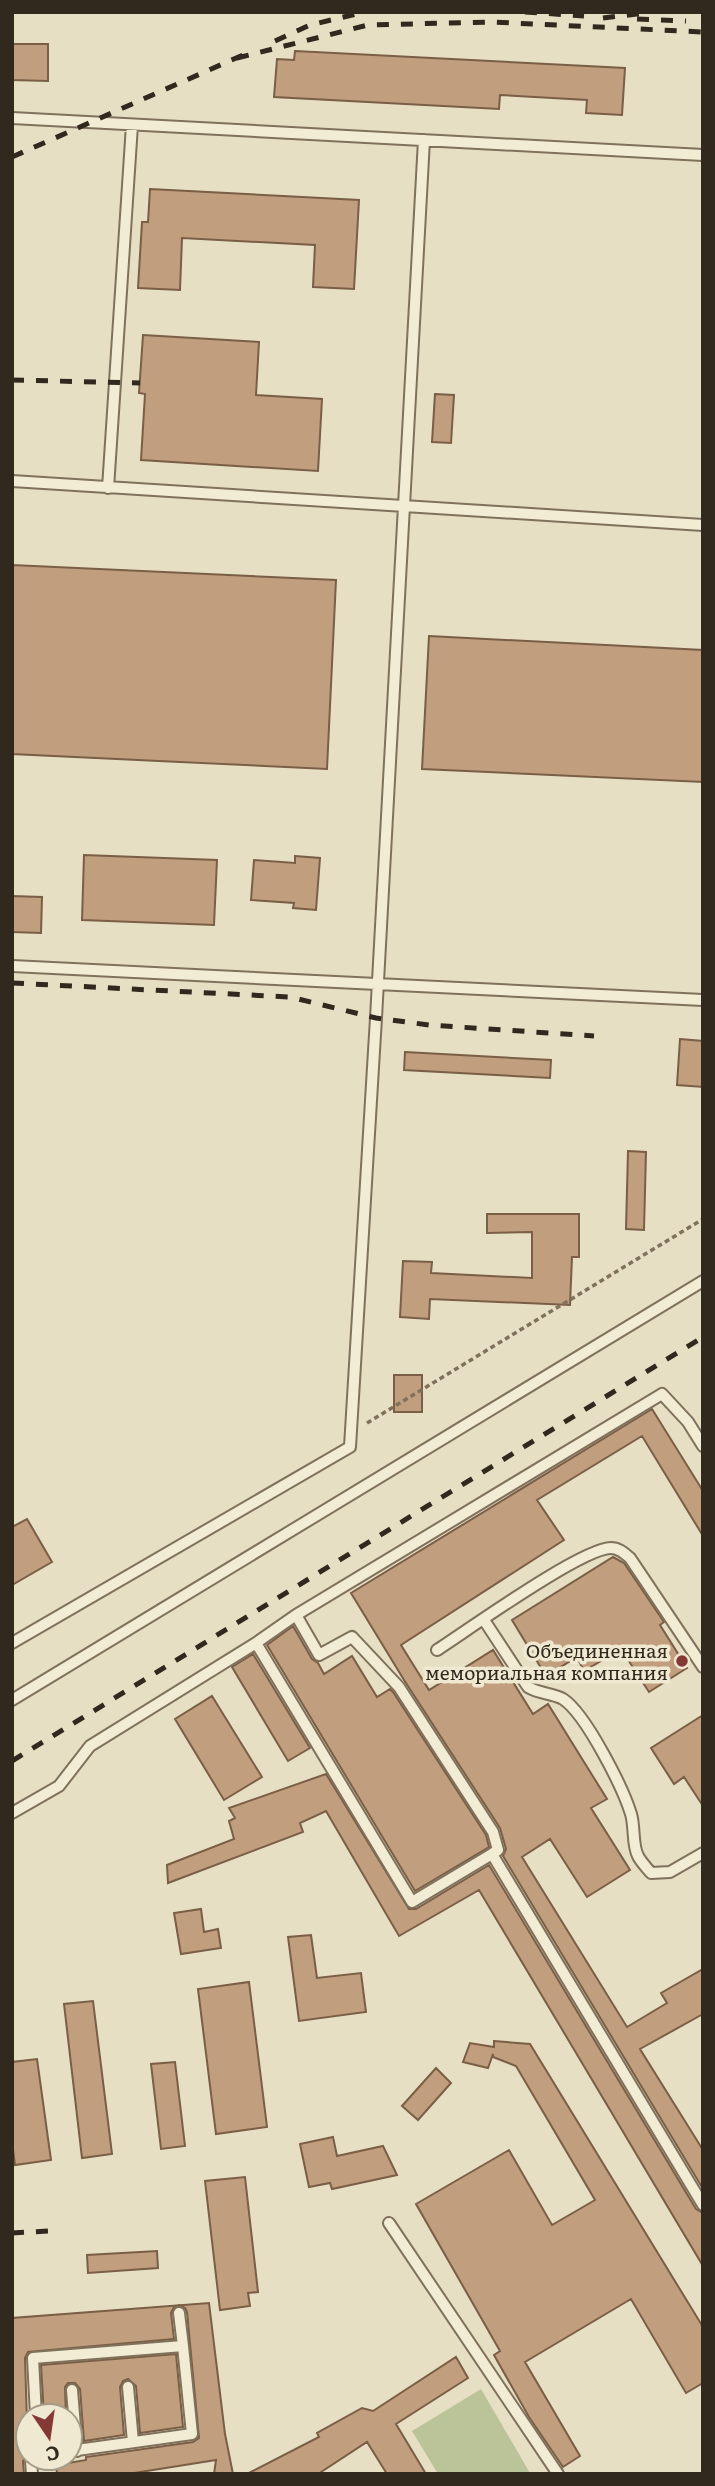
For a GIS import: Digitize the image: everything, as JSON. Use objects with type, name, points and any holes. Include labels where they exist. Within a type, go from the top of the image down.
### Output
[{"type":"lane","points":[[12,118],[703,155]]},
{"type":"lane","points":[[108,488],[132,125]]},
{"type":"lane","points":[[12,1643],[350,1447],[424,141]]},
{"type":"lane","points":[[12,481],[703,525]]},
{"type":"lane","points":[[12,966],[703,1000]]},
{"type":"lane","points":[[12,1700],[703,1281]]},
{"type":"lane","points":[[12,1812],[59,1786],[90,1746],[256,1643],[296,1615],[662,1394],[688,1422],[703,1446]]},
{"type":"lane","points":[[437,1650],[561,1570],[595,1552],[611,1548],[622,1551],[630,1558],[703,1667]]},
{"type":"lane","points":[[256,1643],[411,1902],[498,1850],[493,1832],[399,1687],[384,1669],[352,1637],[319,1655],[296,1615]]},
{"type":"lane","points":[[484,1620],[528,1687],[564,1699],[591,1734],[613,1770],[624,1795],[632,1817],[637,1854],[651,1873],[670,1872],[703,1853]]},
{"type":"lane","points":[[492,1854],[703,2205]]},
{"type":"lane","points":[[390,2224],[558,2474]]},
{"type":"lane","points":[[84,2449],[192,2434],[179,2313]]},
{"type":"lane","points":[[35,2402],[33,2358],[183,2346]]},
{"type":"lane","points":[[128,2387],[133,2442]]},
{"type":"lane","points":[[72,2390],[72,2402]]},
{"type":"path","points":[[350,1447],[360,1427],[703,1219]]},
{"type":"green space","points":[[481,2389],[530,2474],[438,2474],[412,2431]]},
{"type":"building","points":[[12,44],[48,44],[48,81],[12,80]]},
{"type":"building","points":[[295,51],[625,68],[622,115],[586,113],[587,100],[500,95],[499,109],[274,97],[277,59],[294,60]]},
{"type":"building","points":[[150,189],[359,200],[354,289],[313,287],[315,245],[182,238],[180,290],[138,288],[142,222],[148,222]]},
{"type":"building","points":[[143,335],[259,342],[256,395],[322,399],[318,471],[141,460],[145,394],[139,393]]},
{"type":"building","points":[[435,394],[454,395],[451,443],[432,442]]},
{"type":"building","points":[[12,565],[336,580],[327,769],[12,754]]},
{"type":"building","points":[[429,636],[703,650],[703,782],[422,769]]},
{"type":"building","points":[[84,855],[217,860],[214,925],[82,920]]},
{"type":"building","points":[[295,856],[320,858],[316,910],[293,908],[294,903],[251,900],[254,860],[295,863]]},
{"type":"building","points":[[12,896],[42,897],[41,933],[12,932]]},
{"type":"building","points":[[680,1039],[703,1041],[703,1087],[677,1085]]},
{"type":"building","points":[[405,1052],[551,1060],[550,1078],[404,1070]]},
{"type":"building","points":[[628,1151],[646,1152],[644,1230],[626,1229]]},
{"type":"building","points":[[487,1214],[579,1214],[579,1257],[572,1257],[570,1305],[430,1299],[429,1319],[400,1317],[403,1261],[432,1262],[431,1273],[532,1278],[532,1232],[487,1233]]},
{"type":"building","points":[[394,1375],[422,1375],[422,1412],[394,1412]]},
{"type":"building","points":[[652,1409],[703,1491],[703,1536],[642,1436],[537,1500],[564,1540],[401,1645],[429,1690],[493,1650],[533,1714],[548,1704],[607,1799],[591,1808],[630,1870],[587,1897],[550,1839],[522,1857],[627,2027],[667,2003],[661,1993],[703,1969],[703,2014],[640,2049],[703,2150],[703,2189],[503,1856],[506,1849],[500,1828],[351,1593]]},
{"type":"building","points":[[27,1519],[52,1562],[12,1585],[12,1527]]},
{"type":"building","points":[[613,1557],[624,1563],[664,1622],[660,1625],[687,1668],[649,1692],[621,1649],[584,1671],[577,1657],[546,1676],[512,1620]]},
{"type":"building","points":[[293,1626],[324,1674],[352,1656],[377,1697],[390,1689],[393,1692],[486,1835],[489,1847],[415,1891],[267,1645]]},
{"type":"building","points":[[253,1654],[310,1748],[288,1761],[232,1667]]},
{"type":"building","points":[[212,1696],[262,1777],[224,1800],[175,1719]]},
{"type":"building","points":[[703,1715],[703,1806],[684,1777],[674,1784],[651,1748]]},
{"type":"building","points":[[326,1774],[409,1909],[416,1909],[489,1865],[696,2209],[703,2213],[703,2266],[479,1890],[399,1936],[326,1811],[300,1823],[303,1832],[168,1883],[167,1865],[234,1839],[229,1821],[235,1818],[229,1808]]},
{"type":"building","points":[[201,1909],[204,1932],[218,1929],[221,1948],[181,1954],[174,1913]]},
{"type":"building","points":[[311,1935],[317,1978],[361,1973],[366,2012],[299,2021],[288,1937]]},
{"type":"building","points":[[249,1982],[267,2127],[216,2134],[198,1989]]},
{"type":"building","points":[[93,2001],[112,2154],[82,2158],[64,2004]]},
{"type":"building","points":[[494,2041],[530,2044],[703,2327],[703,2383],[686,2393],[631,2299],[525,2362],[580,2456],[563,2467],[529,2417],[494,2355],[500,2351],[416,2204],[509,2150],[552,2225],[595,2200],[516,2066],[493,2057],[493,2054],[488,2068],[463,2062],[470,2043],[494,2047]]},
{"type":"building","points":[[37,2059],[51,2160],[15,2165],[12,2141],[12,2062]]},
{"type":"building","points":[[175,2062],[185,2146],[161,2149],[151,2064]]},
{"type":"building","points":[[436,2068],[451,2083],[418,2120],[402,2106]]},
{"type":"building","points":[[333,2137],[337,2156],[383,2146],[397,2175],[332,2189],[330,2183],[309,2187],[300,2144]]},
{"type":"building","points":[[245,2177],[258,2292],[248,2293],[250,2306],[220,2310],[205,2181]]},
{"type":"building","points":[[157,2251],[158,2268],[88,2273],[87,2255]]},
{"type":"building","points":[[209,2303],[225,2434],[233,2474],[214,2474],[216,2460],[128,2474],[57,2474],[84,2472],[86,2457],[193,2442],[199,2438],[185,2308],[179,2305]]},
{"type":"building","points":[[178,2305],[171,2313],[174,2339],[28,2352],[25,2358],[26,2402],[14,2402],[14,2472],[24,2474],[12,2474],[12,2318]]},
{"type":"building","points":[[176,2354],[183,2427],[140,2433],[136,2386],[128,2379],[123,2381],[120,2387],[124,2435],[84,2441],[84,2402],[81,2402],[80,2389],[75,2383],[68,2383],[65,2387],[66,2402],[43,2402],[41,2365]]},
{"type":"building","points":[[456,2357],[468,2378],[396,2424],[426,2474],[387,2474],[367,2442],[318,2474],[247,2474],[319,2437],[317,2433],[362,2408],[373,2411]]},
{"type":"railway","points":[[275,41],[310,25],[365,12]]},
{"type":"railway","points":[[525,12],[584,16]]},
{"type":"railway","points":[[603,18],[645,13]]},
{"type":"railway","points":[[637,19],[686,21]]},
{"type":"railway","points":[[237,58],[368,25],[491,22],[703,32]]},
{"type":"railway","points":[[12,157],[243,55]]},
{"type":"railway","points":[[12,380],[140,383]]},
{"type":"railway","points":[[12,983],[290,997],[376,1018],[429,1025],[594,1036]]},
{"type":"railway","points":[[12,1761],[703,1337]]},
{"type":"railway","points":[[12,2233],[49,2231]]},
{"type":"place","name":"Объединенная мемориальная компания","points":[[682,1661]]}]
